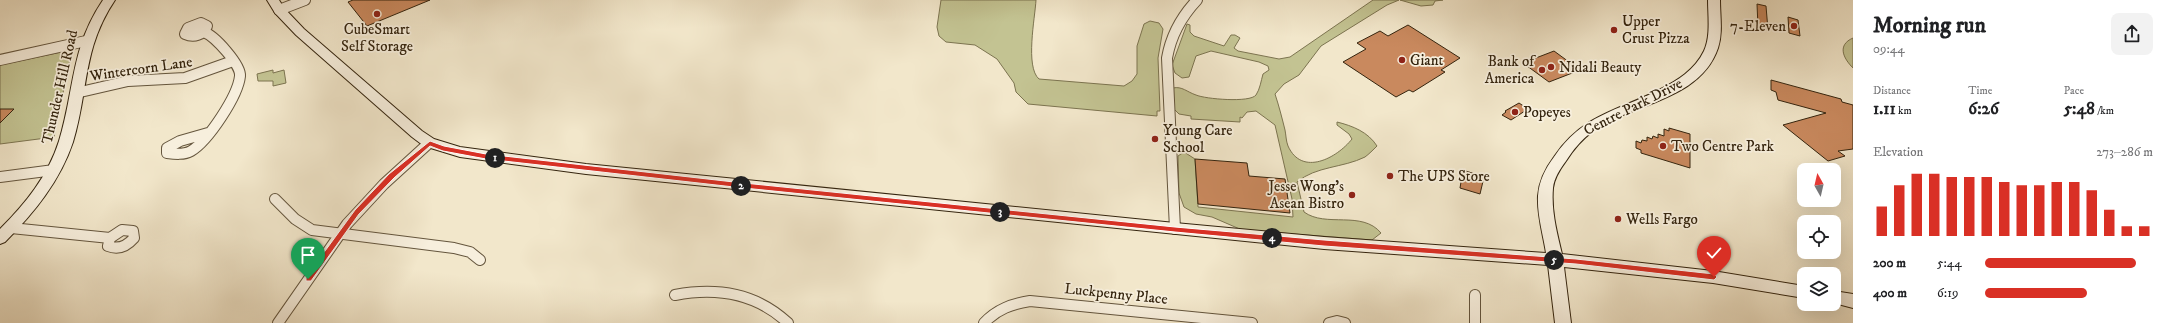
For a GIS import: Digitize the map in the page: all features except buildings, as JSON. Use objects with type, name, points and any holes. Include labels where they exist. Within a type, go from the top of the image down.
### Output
[{"type":"main road","name":"Thunder Hill Road","points":[[0,238],[11,228],[38,196],[54,170],[66,141],[76,93],[81,58],[86,41],[92,26],[109,0]]},
{"type":"main road","name":"Centre Park Drive","points":[[1564,323],[1555,260],[1547,222],[1546,188],[1552,171],[1565,148],[1573,138],[1599,121],[1684,82],[1696,72],[1710,53],[1715,28],[1714,0]]},
{"type":"main road","points":[[275,5],[300,32],[430,143],[468,154],[586,169],[1175,230],[1331,244],[1555,260],[1674,272],[1797,291]]},
{"type":"main road","points":[[1841,298],[1853,301]]},
{"type":"street","points":[[275,5],[288,0]]},
{"type":"street","points":[[275,5],[305,0]]},
{"type":"street","points":[[1175,230],[1167,58],[1177,24],[1197,0]]},
{"type":"street","points":[[204,32],[212,36],[233,61],[239,72],[238,85],[226,108],[208,133]]},
{"type":"street","points":[[0,60],[86,41]]},
{"type":"street","name":"Wintercorn Lane","points":[[76,93],[128,81],[185,78],[233,61]]},
{"type":"street","points":[[278,323],[339,234],[375,192],[430,143]]},
{"type":"street","points":[[0,177],[54,170]]},
{"type":"street","points":[[275,199],[303,225],[312,230],[450,247],[475,254],[480,260]]},
{"type":"street","points":[[11,228],[110,238]]},
{"type":"street","points":[[675,295],[706,290],[747,297],[773,309],[788,323]]},
{"type":"street","points":[[1475,295],[1475,323]]},
{"type":"street","name":"Luckpenny Place","points":[[984,323],[989,317],[1007,306],[1030,301],[1252,323]]},
{"type":"street","points":[[1329,323],[1337,321],[1345,323]]},
{"type":"green space","points":[[941,0],[1036,0],[1032,42],[1032,64],[1039,79],[1124,86],[1132,81],[1137,74],[1137,46],[1144,24],[1150,21],[1159,23],[1163,29],[1158,58],[1160,111],[1157,111],[1157,116],[1028,104],[1016,92],[1014,83],[997,59],[975,45],[946,42],[939,36],[937,27]]},
{"type":"green space","points":[[1373,0],[1399,0],[1387,5],[1321,46],[1299,75],[1284,84],[1275,94],[1288,146],[1294,155],[1302,161],[1320,161],[1329,158],[1346,146],[1352,139],[1349,134],[1337,125],[1337,122],[1349,125],[1365,133],[1377,146],[1365,157],[1357,161],[1321,170],[1304,177],[1297,182],[1304,212],[1313,217],[1323,219],[1354,220],[1364,222],[1373,226],[1381,233],[1372,240],[1242,230],[1212,217],[1196,214],[1184,207],[1179,193],[1178,156],[1184,152],[1195,159],[1198,207],[1293,217],[1292,199],[1275,125],[1256,111],[1247,112],[1242,118],[1240,117],[1240,122],[1191,119],[1191,116],[1179,114],[1173,108],[1173,88],[1182,89],[1208,98],[1237,100],[1252,97],[1257,93],[1263,74],[1269,70],[1268,66],[1259,62],[1211,51],[1196,56],[1189,77],[1182,78],[1175,73],[1172,65],[1187,24],[1190,25],[1190,32],[1194,36],[1224,46],[1231,35],[1235,35],[1240,38],[1234,48],[1238,51],[1279,59],[1290,57]]},
{"type":"green space","points":[[1400,0],[1443,0],[1435,1],[1433,5],[1421,6]]},
{"type":"green space","points":[[1853,38],[1853,68],[1844,56],[1843,48],[1848,41]]},
{"type":"green space","points":[[68,52],[71,54],[54,137],[0,144],[0,65]]},
{"type":"green space","points":[[273,70],[273,73],[284,70],[286,83],[273,86],[273,81],[258,81],[257,74]]},
{"type":"place","name":"CubeSmart Self Storage","points":[[377,14]]},
{"type":"place","name":"7-Eleven","points":[[1794,26]]},
{"type":"place","name":"Upper Crust Pizza","points":[[1614,30]]},
{"type":"place","name":"Giant","points":[[1402,60]]},
{"type":"place","name":"Nidali Beauty","points":[[1551,67]]},
{"type":"place","name":"Bank of America","points":[[1542,70]]},
{"type":"place","name":"Popeyes","points":[[1515,112]]},
{"type":"place","name":"Young Care School","points":[[1155,139]]},
{"type":"place","name":"Two Centre Park","points":[[1663,146]]},
{"type":"place","name":"The UPS Store","points":[[1390,176]]},
{"type":"place","name":"Jesse Wong's Asean Bistro","points":[[1352,195]]},
{"type":"place","name":"Wells Fargo","points":[[1618,219]]},
{"type":"route","points":[[308,279],[339,234],[357,212],[391,176],[430,143],[460,152],[533,163],[734,185],[1175,230],[1636,267],[1714,277]]}]
